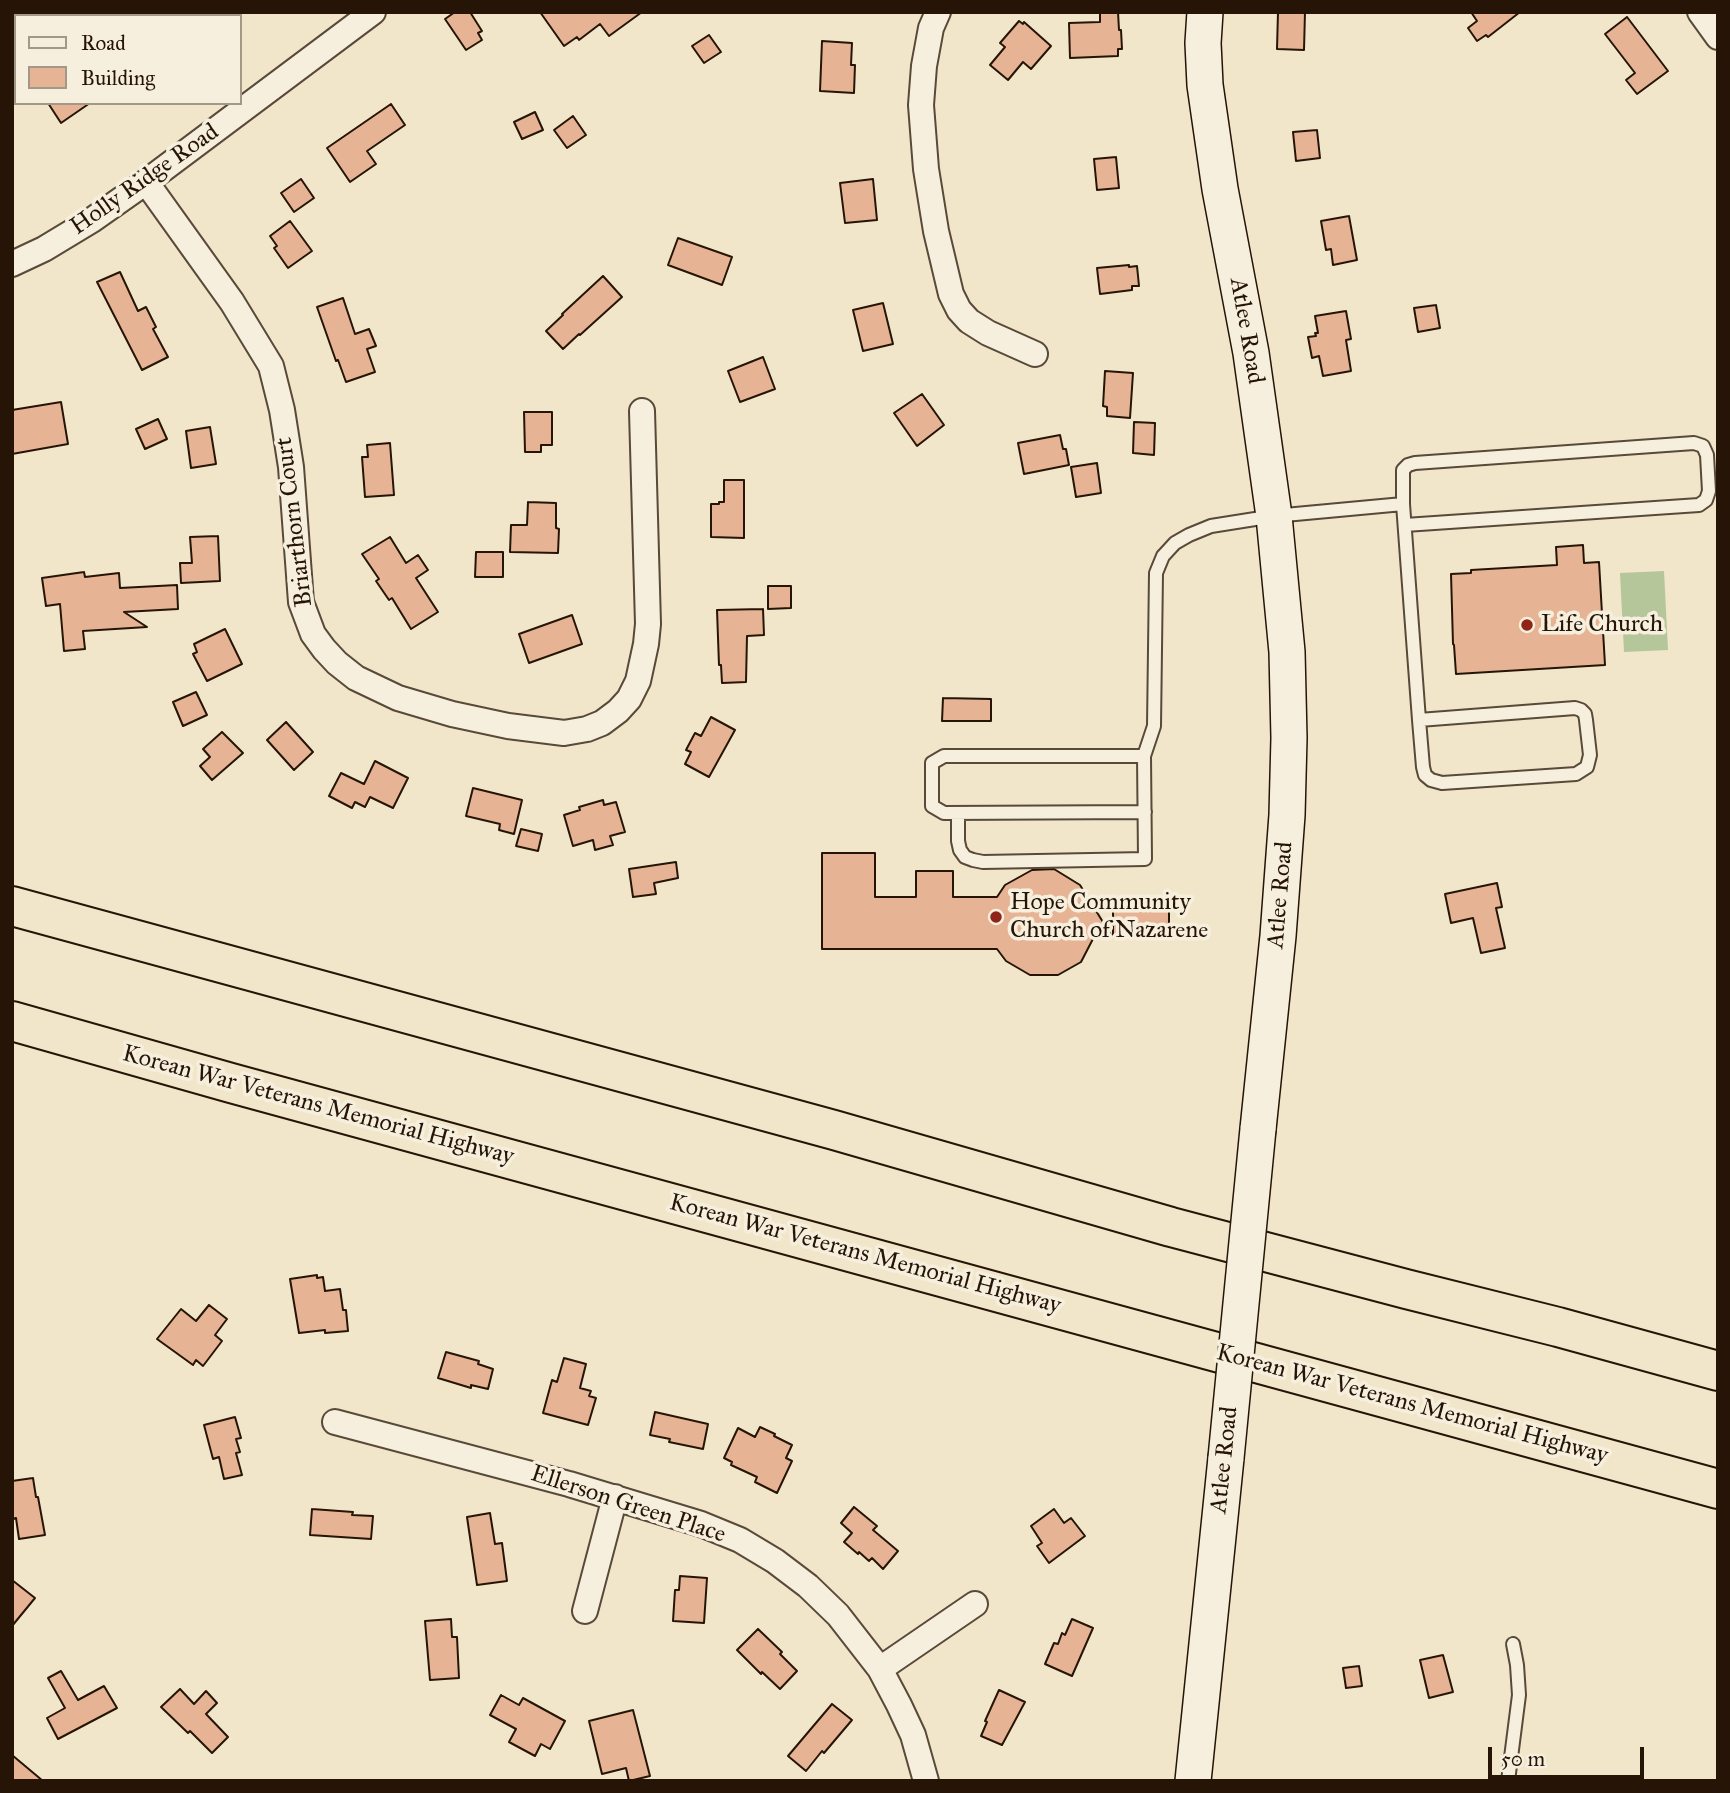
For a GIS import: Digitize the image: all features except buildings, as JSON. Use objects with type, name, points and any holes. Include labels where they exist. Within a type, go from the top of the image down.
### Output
[{"type":"highway","points":[[12,906],[834,1130],[1171,1227],[1718,1371]]},
{"type":"highway","name":"Korean War Veterans Memorial Highway","points":[[12,1021],[1718,1489]]},
{"type":"main road","name":"Atlee Road","points":[[1193,1781],[1278,936],[1287,815],[1289,738],[1287,652],[1274,516],[1251,353],[1220,189],[1205,85],[1205,12]]},
{"type":"street","name":"Holly Ridge Road","points":[[12,264],[44,250],[92,220],[373,12]]},
{"type":"street","points":[[938,12],[931,28],[923,66],[921,105],[926,169],[936,231],[951,294],[969,321],[988,333],[1035,354]]},
{"type":"street","points":[[1700,12],[1718,37]]},
{"type":"street","name":"Briarthorn Court","points":[[146,182],[232,302],[271,366],[282,410],[291,467],[298,580],[301,602],[309,625],[324,649],[355,678],[398,698],[452,715],[564,733],[602,723],[629,699],[638,681],[648,624],[642,411]]},
{"type":"street","name":"Ellerson Green Place","points":[[335,1422],[569,1484],[701,1524],[740,1540],[775,1561],[808,1586],[838,1615],[880,1669],[913,1735],[926,1781]]},
{"type":"street","points":[[585,1611],[615,1497]]},
{"type":"street","points":[[880,1669],[975,1604]]},
{"type":"lane","points":[[1405,525],[1699,505],[1706,500],[1709,491],[1707,455],[1703,446],[1694,443],[1408,465],[1403,470],[1403,504],[1419,720],[1425,775],[1442,783],[1576,774],[1587,767],[1590,755],[1585,714],[1575,708],[1419,720]]},
{"type":"lane","points":[[958,813],[960,850],[965,857],[973,860],[1145,859],[1144,756],[1154,726],[1156,573],[1163,556],[1175,543],[1211,526],[1274,516],[1403,504]]},
{"type":"lane","points":[[1144,756],[944,756],[932,764],[932,806],[944,813],[1144,812]]},
{"type":"lane","points":[[1508,1781],[1519,1695],[1513,1644]]},
{"type":"green space","points":[[1664,571],[1668,650],[1624,652],[1620,573]]},
{"type":"place","name":"Life Church","points":[[1527,625]]},
{"type":"place","name":"Hope Community Church of Nazarene","points":[[996,917]]}]
